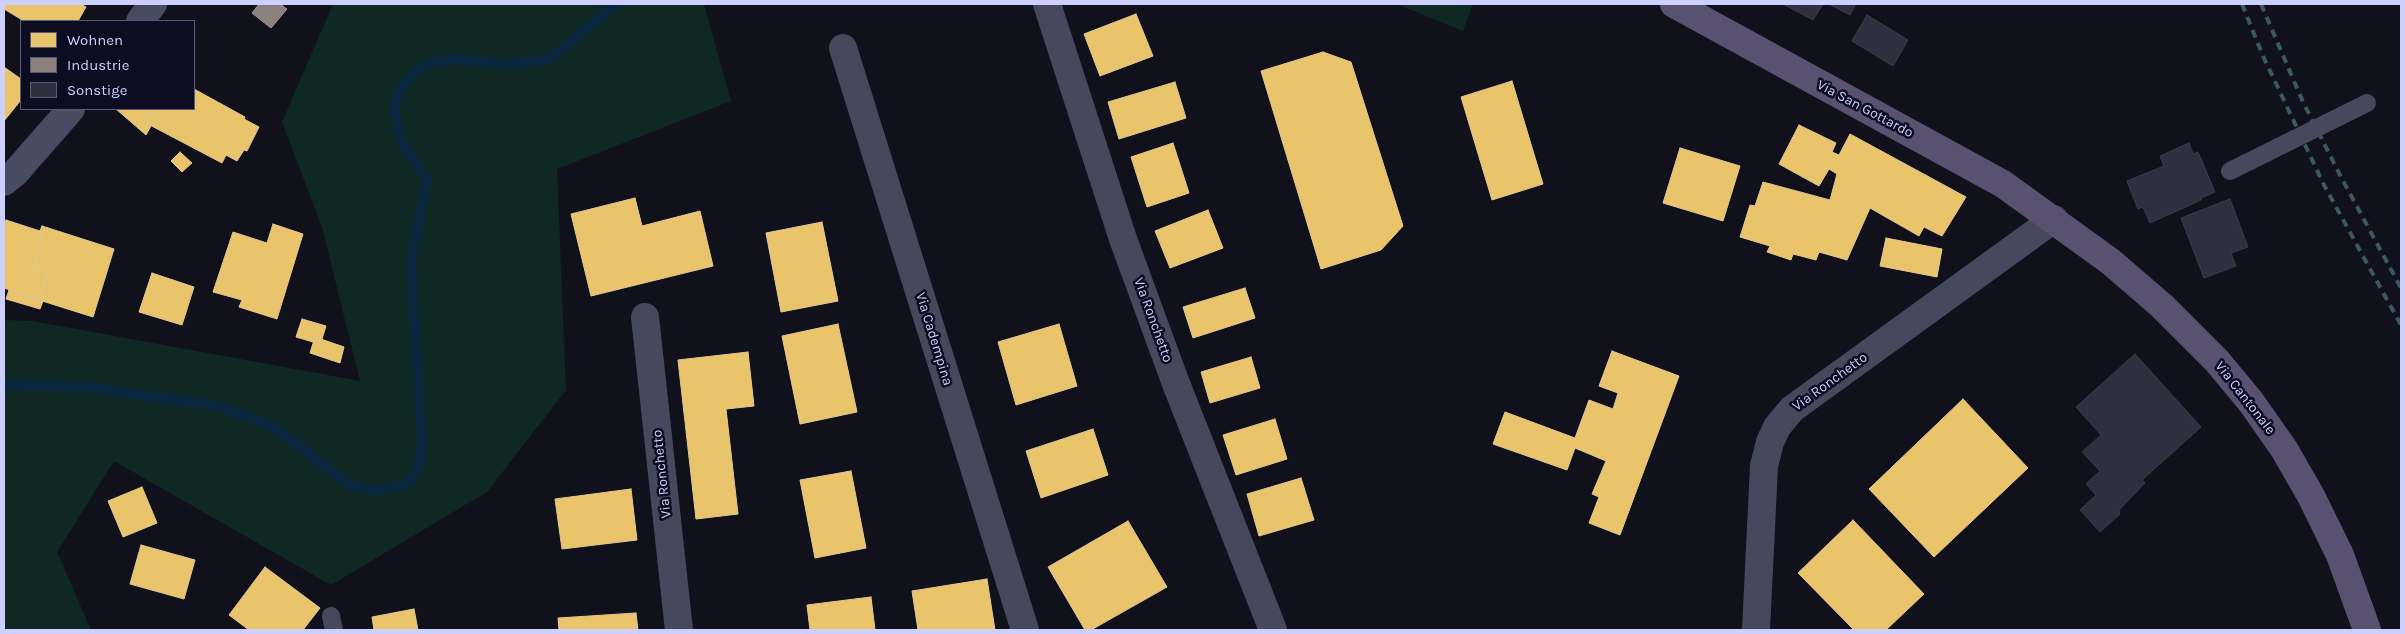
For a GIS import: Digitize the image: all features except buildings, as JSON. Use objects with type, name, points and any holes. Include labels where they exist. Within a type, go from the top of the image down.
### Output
[{"type":"main road","name":"Via San Gottardo","points":[[1674,4],[1809,79],[1942,149],[2003,184],[2054,218]]},
{"type":"main road","name":"Via Cantonale","points":[[2054,218],[2111,262],[2162,306],[2217,361],[2251,402],[2284,449],[2311,496],[2340,556],[2367,630]]},
{"type":"street","points":[[141,20],[154,4]]},
{"type":"street","name":"Via Ronchetto","points":[[1047,4],[1122,239],[1175,381],[1273,630]]},
{"type":"street","name":"Via Cadempina","points":[[843,48],[1025,630]]},
{"type":"street","points":[[4,182],[15,173],[70,110]]},
{"type":"street","name":"Via Ronchetto","points":[[1756,630],[1764,466],[1770,442],[1777,427],[1792,409],[2054,218]]},
{"type":"street","name":"Via Ronchetto","points":[[645,317],[680,630]]},
{"type":"lane","points":[[2230,171],[2367,103]]},
{"type":"green space","points":[[333,4],[704,4],[731,101],[557,169],[566,390],[487,492],[331,585],[114,461],[57,552],[91,630],[4,630],[4,320],[33,321],[360,381],[322,227],[282,122]]},
{"type":"green space","points":[[1397,4],[1473,4],[1463,31]]},
{"type":"waterway","points":[[4,384],[93,388],[217,406],[273,426],[349,485],[375,491],[408,483],[418,470],[422,445],[411,264],[427,179],[402,143],[394,111],[399,90],[417,70],[433,62],[456,59],[508,65],[551,58],[616,4]]},
{"type":"railway","points":[[2242,4],[2263,56],[2324,185],[2401,325]]},
{"type":"railway","points":[[2261,4],[2303,102],[2401,288]]}]
